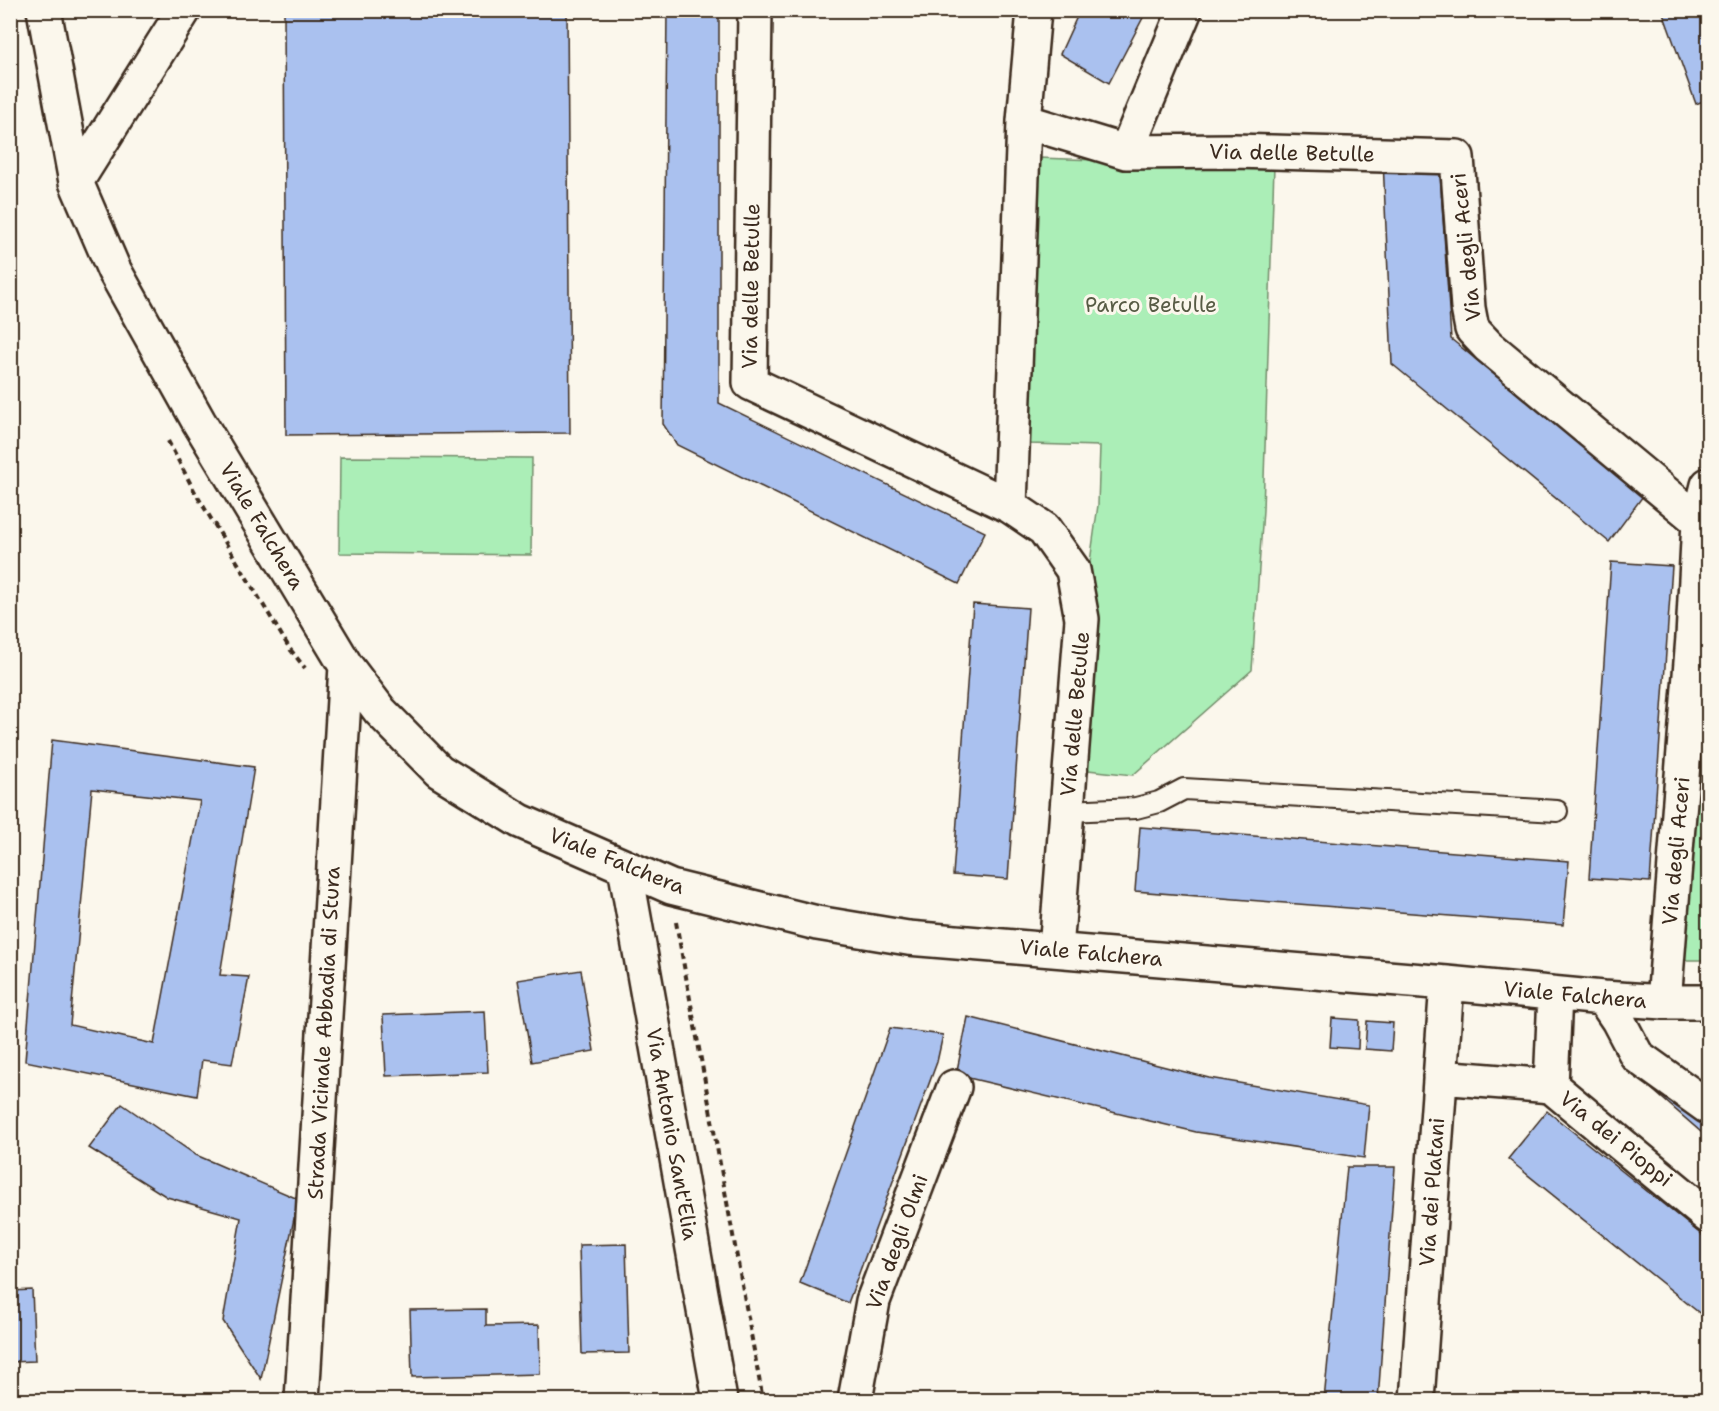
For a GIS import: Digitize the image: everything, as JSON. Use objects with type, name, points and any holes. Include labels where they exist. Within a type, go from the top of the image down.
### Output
[{"type":"street","name":"Viale Falchera","points":[[44,10],[76,182],[114,270],[193,412],[346,666],[380,711],[440,771],[520,821],[671,887],[817,923],[908,938],[1603,998],[1708,1002]]},
{"type":"street","points":[[76,182],[184,10]]},
{"type":"street","name":"Via delle Betulle","points":[[754,10],[750,383],[1010,506],[1044,529],[1073,570],[1082,619],[1056,950]]},
{"type":"street","points":[[1010,506],[1024,121],[1034,10]]},
{"type":"street","points":[[1126,152],[1185,10]]},
{"type":"street","name":"Via delle Betulle","points":[[1024,121],[1126,152],[1234,151],[1457,156]]},
{"type":"street","name":"Via degli Aceri","points":[[1457,156],[1468,308],[1473,329],[1488,346],[1699,521]]},
{"type":"street","name":"Via degli Aceri","points":[[1664,1002],[1701,633],[1703,573],[1699,521],[1708,485]]},
{"type":"street","name":"Strada Vicinale Abbadia di Stura","points":[[302,1401],[346,666]]},
{"type":"street","name":"Via Antonio Sant'Elia","points":[[625,867],[720,1401]]},
{"type":"street","name":"Via dei Platani","points":[[1417,1401],[1447,983]]},
{"type":"street","points":[[1440,1077],[1551,1086],[1556,994]]},
{"type":"street","points":[[1603,998],[1618,1020],[1636,1056],[1708,1107]]},
{"type":"street","name":"Via dei Pioppi","points":[[1551,1086],[1708,1216]]},
{"type":"street","name":"Via degli Olmi","points":[[855,1401],[873,1301],[954,1087]]},
{"type":"lane","points":[[1067,812],[1136,808],[1159,802],[1184,789],[1557,811]]},
{"type":"path","points":[[676,921],[763,1401]]},
{"type":"green space","name":"Parco Betulle","points":[[1038,158],[1274,166],[1263,510],[1252,670],[1133,775],[1070,768],[1082,619],[1098,505],[1100,446],[1029,444]]},
{"type":"green space","points":[[340,457],[532,458],[531,555],[339,553]]},
{"type":"green space","points":[[1708,642],[1708,856],[1702,857],[1705,923],[1708,923],[1708,960],[1685,960],[1692,830]]},
{"type":"building","points":[[284,10],[567,10],[570,433],[286,435]]},
{"type":"building","points":[[667,10],[719,10],[719,403],[985,532],[959,584],[677,445],[663,424]]},
{"type":"building","points":[[1080,10],[1147,10],[1109,83],[1060,54]]},
{"type":"building","points":[[1662,10],[1708,10],[1708,99],[1696,104]]},
{"type":"building","points":[[1439,158],[1451,339],[1643,496],[1609,542],[1392,364],[1383,160]]},
{"type":"building","points":[[1611,562],[1672,566],[1650,882],[1589,878]]},
{"type":"building","points":[[973,604],[1028,608],[1008,879],[953,875]]},
{"type":"building","points":[[52,740],[254,767],[220,975],[249,977],[232,1064],[202,1060],[197,1096],[25,1061]],"holes":[[[92,789],[200,801],[154,1044],[70,1025]]]},
{"type":"building","points":[[1140,827],[1569,861],[1563,925],[1135,891]]},
{"type":"building","points":[[1708,856],[1708,923],[1705,924],[1702,857]]},
{"type":"building","points":[[581,970],[594,1051],[532,1062],[518,980]]},
{"type":"building","points":[[485,1011],[488,1072],[386,1076],[383,1015]]},
{"type":"building","points":[[968,1017],[1209,1078],[1369,1105],[1364,1158],[1196,1132],[956,1075]]},
{"type":"building","points":[[1332,1018],[1359,1020],[1358,1049],[1330,1047]]},
{"type":"building","points":[[1367,1021],[1393,1023],[1391,1051],[1365,1049]]},
{"type":"building","points":[[890,1028],[943,1035],[937,1062],[848,1303],[800,1283]]},
{"type":"building","points":[[1652,1067],[1708,1117],[1708,1138],[1639,1078]]},
{"type":"building","points":[[122,1104],[196,1155],[298,1199],[261,1379],[223,1321],[241,1218],[167,1197],[89,1148]]},
{"type":"building","points":[[1547,1111],[1708,1240],[1708,1320],[1508,1159]]},
{"type":"building","points":[[1347,1167],[1395,1167],[1378,1400],[1324,1400]]},
{"type":"building","points":[[626,1244],[629,1353],[582,1354],[579,1245]]},
{"type":"building","points":[[32,1290],[35,1361],[10,1362],[10,1291]]},
{"type":"building","points":[[486,1309],[486,1326],[539,1325],[540,1374],[412,1377],[410,1310]]}]
